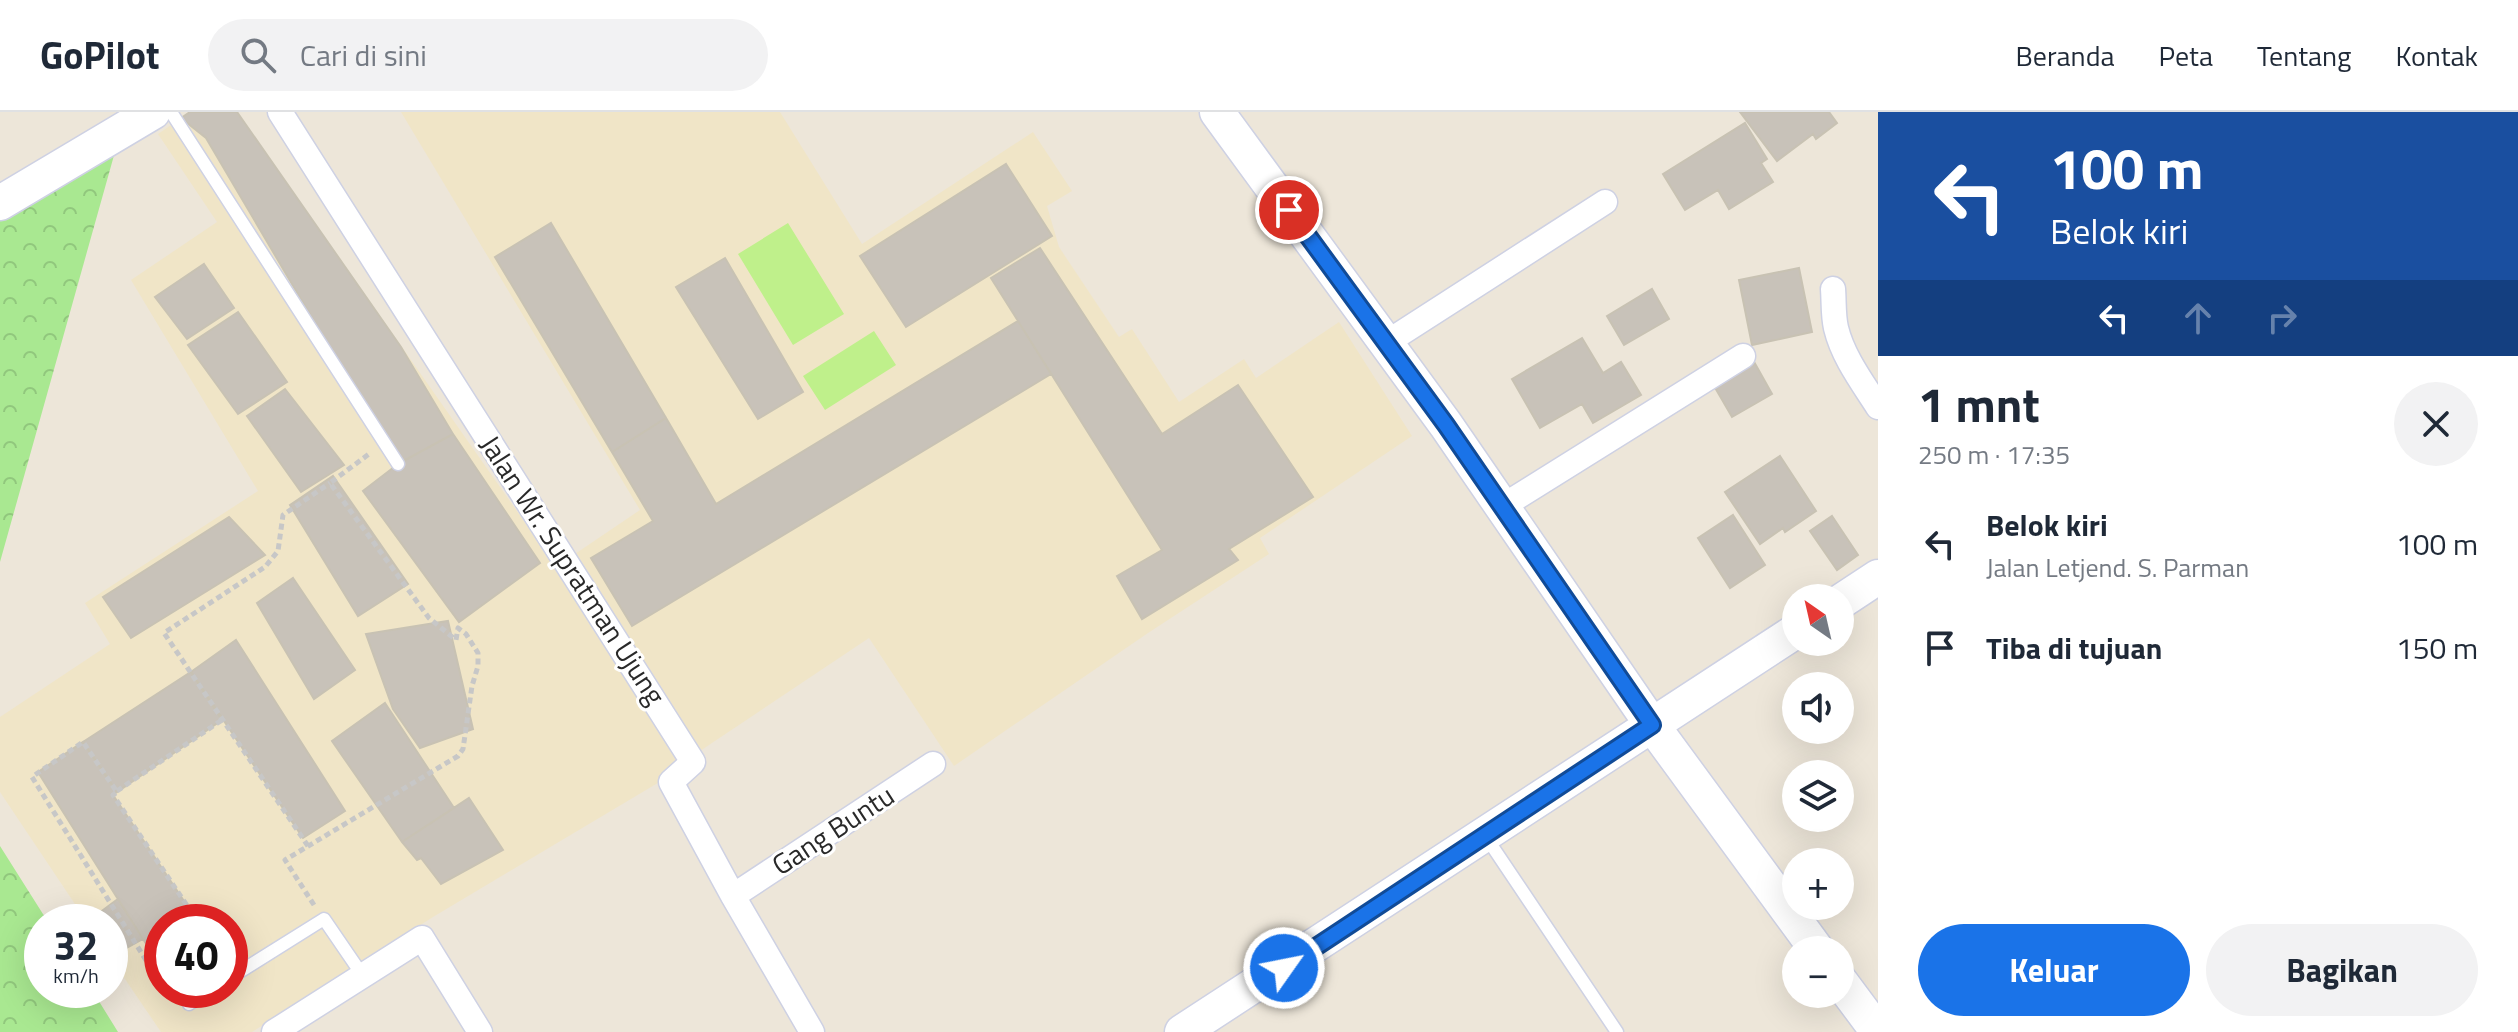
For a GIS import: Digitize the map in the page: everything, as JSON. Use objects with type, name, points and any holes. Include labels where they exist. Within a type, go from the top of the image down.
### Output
[{"type":"main road","points":[[0,203],[153,112]]},
{"type":"main road","points":[[1217,112],[1503,506],[1652,725],[1807,936]]},
{"type":"main road","points":[[1854,593],[1878,577]]},
{"type":"main road","points":[[1182,1032],[1782,640]]},
{"type":"main road","points":[[1854,1000],[1878,1032]]},
{"type":"street","name":"Jalan Wr. Supratman Ujung","points":[[280,112],[693,762],[671,782],[812,1032]]},
{"type":"street","points":[[1386,343],[1605,202]]},
{"type":"street","points":[[1833,289],[1835,325],[1840,340],[1848,359],[1878,407]]},
{"type":"street","points":[[1503,506],[1743,356]]},
{"type":"street","name":"Gang Buntu","points":[[733,896],[933,764]]},
{"type":"street","points":[[274,1032],[422,938],[480,1032]]},
{"type":"lane","points":[[171,112],[398,464]]},
{"type":"lane","points":[[1484,834],[1617,1032]]},
{"type":"lane","points":[[248,967],[324,919],[363,976]]},
{"type":"path","points":[[308,846],[164,633],[265,567],[278,551],[283,515],[384,443]]},
{"type":"path","points":[[324,919],[285,860],[458,756],[463,749],[478,666],[478,653],[466,634],[458,628],[456,640],[429,618],[330,483]]},
{"type":"path","points":[[186,904],[113,795],[222,720]]},
{"type":"path","points":[[117,792],[83,742],[32,777],[144,954]]},
{"type":"shaded area","points":[[190,112],[237,112],[693,762],[433,917],[252,1032],[161,1032],[145,1008],[248,1008],[248,904],[144,904],[144,1007],[128,983],[128,904],[75,904],[0,792],[0,717],[110,644],[85,603],[258,491],[131,280],[217,222],[158,134]]},
{"type":"shaded area","points":[[401,112],[780,112],[862,244],[1033,132],[1072,191],[1047,206],[1059,247],[1119,337],[1132,329],[1179,402],[1244,359],[1256,378],[1339,322],[1412,436],[1260,538],[1269,554],[954,766],[869,638],[694,755],[572,556],[640,510]]},
{"type":"green space","points":[[120,134],[0,562],[0,204]]},
{"type":"green space","points":[[788,223],[844,314],[793,345],[738,254]]},
{"type":"green space","points":[[874,331],[896,365],[825,410],[803,376]]},
{"type":"green space","points":[[0,846],[37,904],[24,904],[24,1008],[103,1008],[118,1032],[0,1032]]},
{"type":"building","points":[[190,112],[237,112],[401,347],[453,434],[398,464],[206,138],[181,118]]},
{"type":"building","points":[[1740,112],[1829,112],[1837,123],[1816,139],[1813,134],[1777,161]]},
{"type":"building","points":[[1745,123],[1767,159],[1761,163],[1773,182],[1729,209],[1718,190],[1685,210],[1663,174]]},
{"type":"building","points":[[1006,164],[1052,236],[906,327],[860,256]]},
{"type":"building","points":[[551,223],[666,418],[612,452],[495,257]]},
{"type":"building","points":[[1040,248],[1162,434],[1238,385],[1313,497],[1229,549],[1238,560],[1142,619],[1117,576],[1162,550],[991,278]]},
{"type":"building","points":[[725,258],[803,392],[758,419],[676,287]]},
{"type":"building","points":[[204,264],[234,308],[187,339],[155,297]]},
{"type":"building","points":[[1799,268],[1812,332],[1752,345],[1739,280]]},
{"type":"building","points":[[1652,289],[1669,319],[1624,345],[1607,316]]},
{"type":"building","points":[[238,312],[287,382],[238,414],[188,345]]},
{"type":"building","points":[[1018,321],[1051,374],[632,626],[591,558],[653,521],[612,452],[666,418],[716,504]]},
{"type":"building","points":[[1582,338],[1603,373],[1621,362],[1641,395],[1593,423],[1582,404],[1540,428],[1512,379]]},
{"type":"building","points":[[1753,360],[1772,394],[1732,417],[1713,384]]},
{"type":"building","points":[[285,389],[344,465],[301,492],[247,416]]},
{"type":"building","points":[[453,434],[540,563],[459,622],[363,491],[398,464]]},
{"type":"building","points":[[1780,456],[1816,511],[1760,544],[1725,492]]},
{"type":"building","points":[[333,476],[408,584],[358,616],[290,505]]},
{"type":"building","points":[[1733,515],[1765,565],[1730,588],[1698,538]]},
{"type":"building","points":[[1832,516],[1858,555],[1837,570],[1810,531]]},
{"type":"building","points":[[229,517],[265,555],[131,638],[103,597]]},
{"type":"building","points":[[293,578],[355,670],[314,699],[257,603]]},
{"type":"building","points":[[448,621],[473,729],[420,748],[393,709],[366,634]]},
{"type":"building","points":[[236,640],[345,811],[303,838],[191,672]]},
{"type":"building","points":[[191,672],[222,720],[117,792],[83,742]]},
{"type":"building","points":[[385,703],[454,808],[402,842],[332,741]]},
{"type":"building","points":[[83,742],[117,792],[113,795],[186,904],[144,904],[144,940],[128,915],[128,904],[121,904],[38,772]]},
{"type":"building","points":[[469,798],[503,850],[441,884],[421,858],[417,860],[402,842]]},
{"type":"building","points":[[128,915],[143,939],[128,947]]},
{"type":"route","points":[[1284,968],[1652,725],[1446,425],[1289,210]]}]
